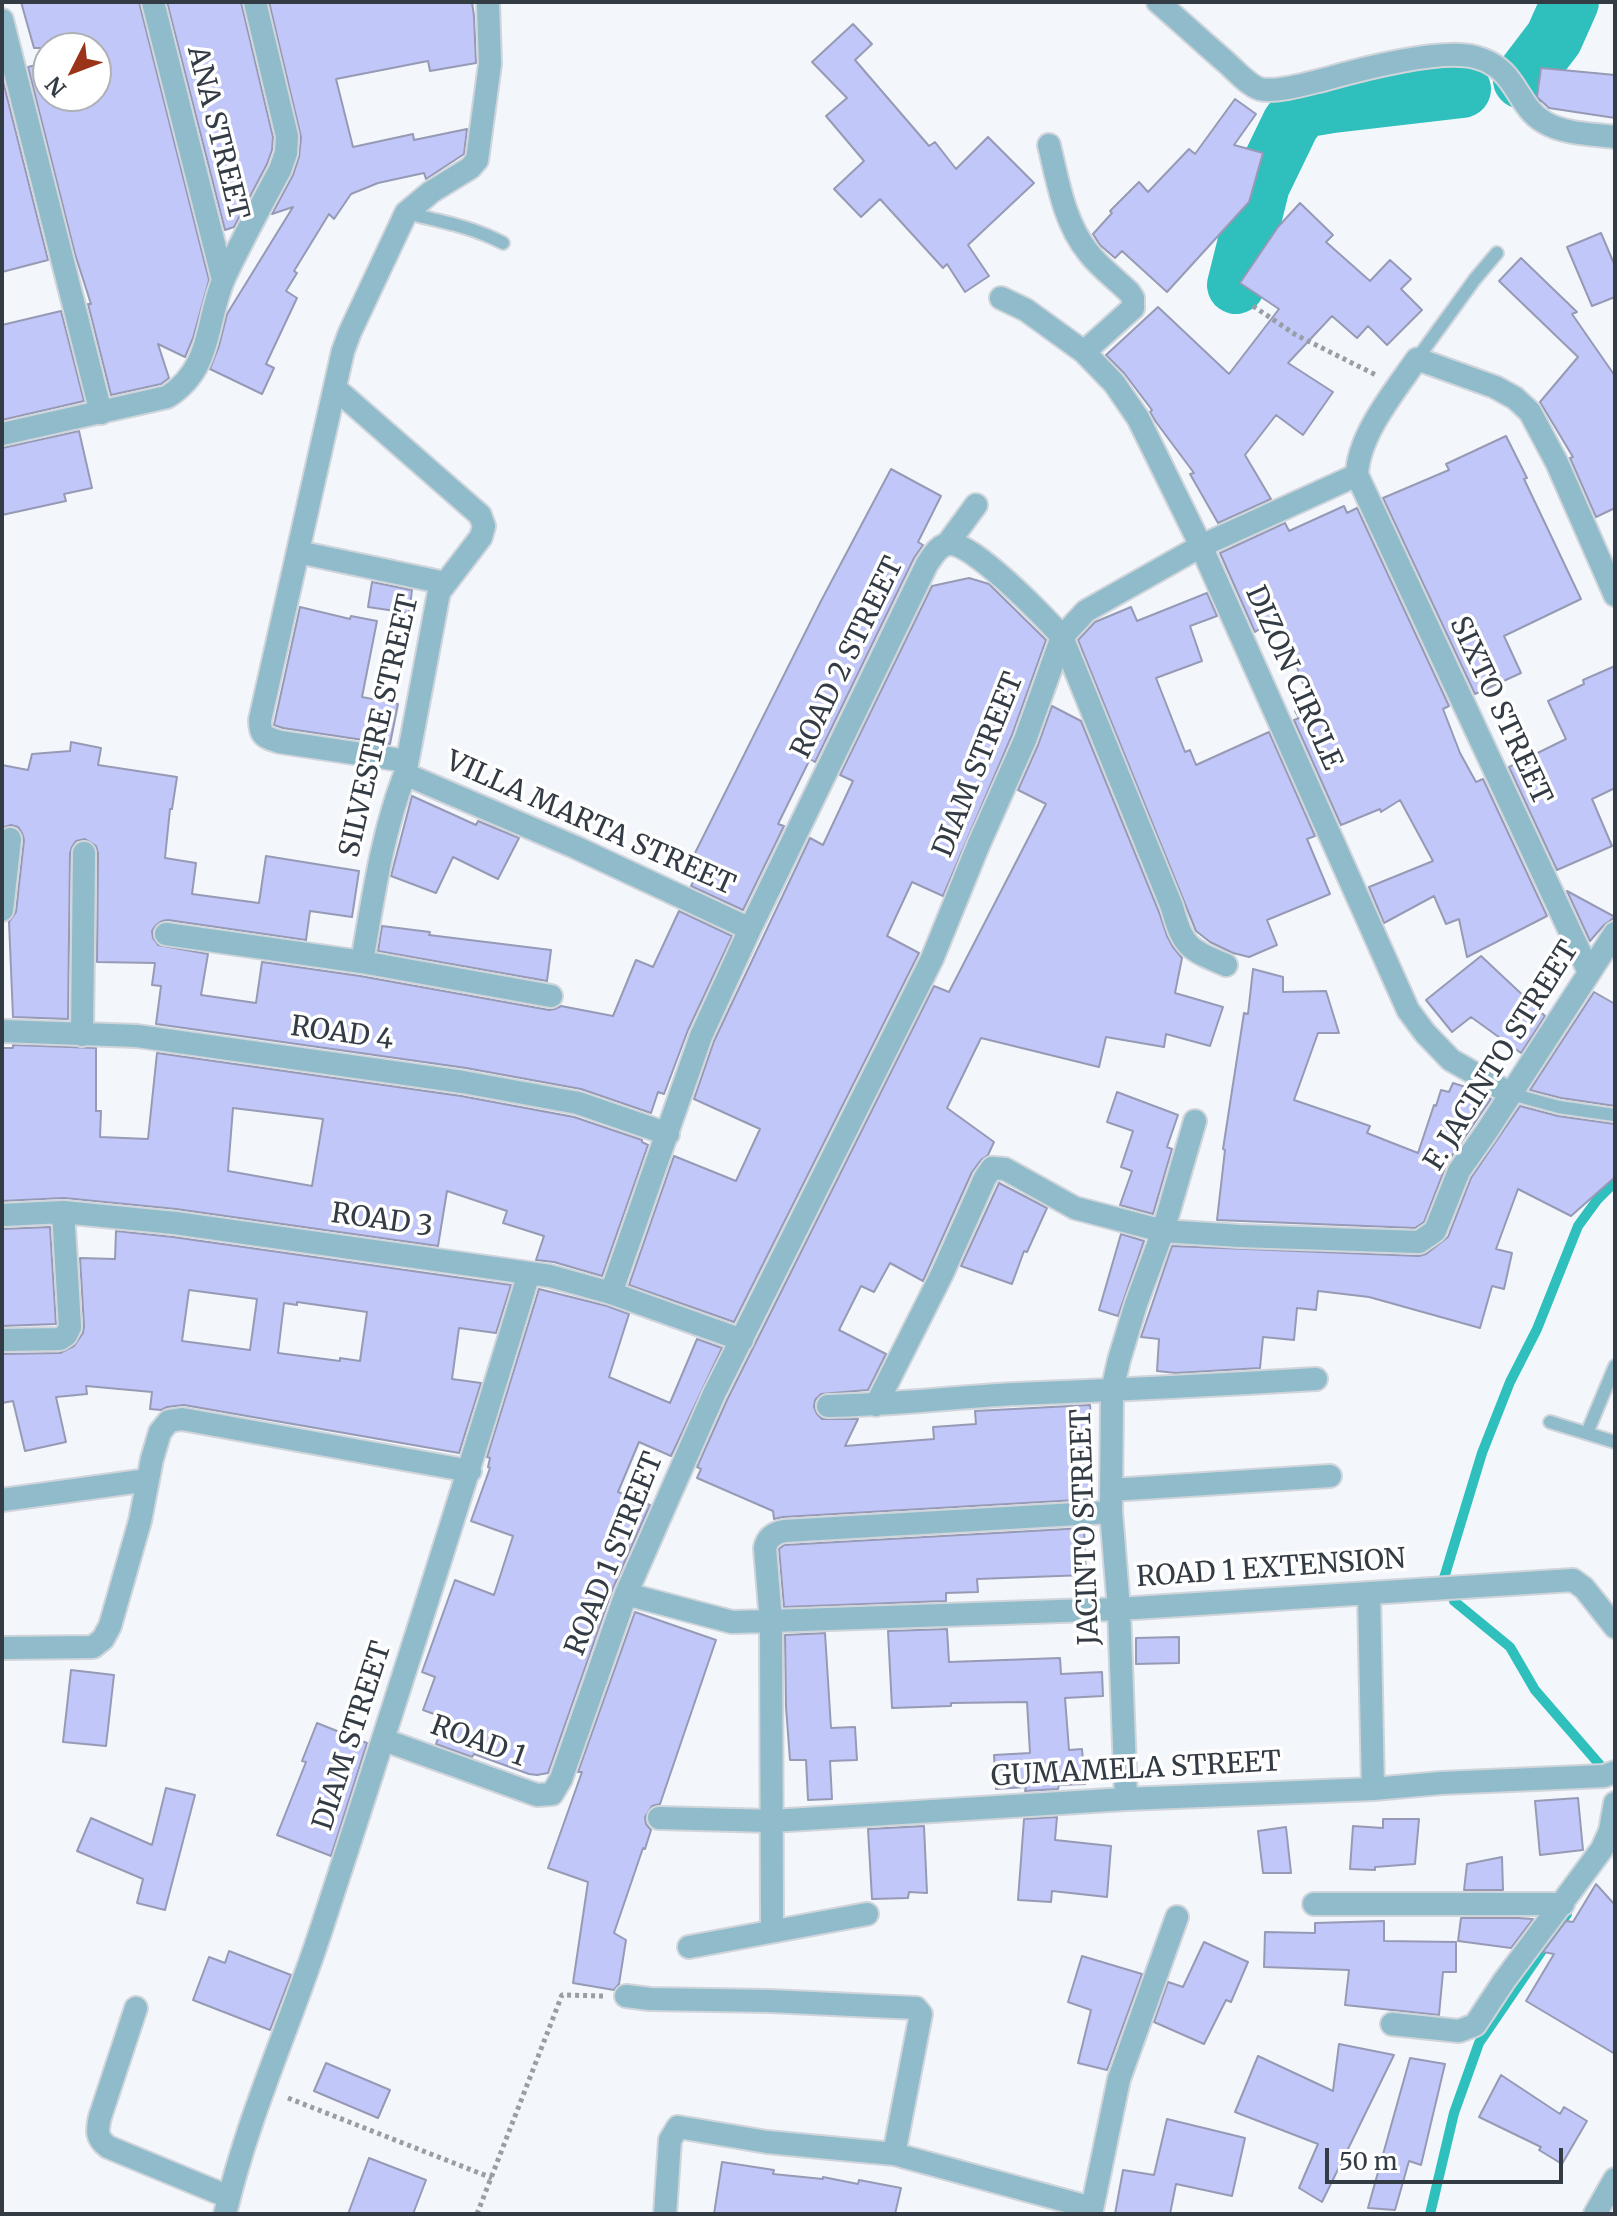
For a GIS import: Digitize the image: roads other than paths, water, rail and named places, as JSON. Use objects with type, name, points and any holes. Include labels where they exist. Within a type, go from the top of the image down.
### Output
[{"type":"street","name":"ANA STREET","points":[[153,2],[223,280]]},
{"type":"street","points":[[2,434],[167,397],[181,388],[204,354],[223,280],[286,153],[287,136],[255,2]]},
{"type":"street","points":[[445,583],[298,552],[343,351],[350,332],[406,213],[477,160],[490,64],[488,2]]},
{"type":"street","points":[[1158,2],[1260,89],[1299,86],[1358,70],[1455,53],[1495,64],[1543,122],[1562,129],[1615,137]]},
{"type":"street","points":[[2,20],[101,413]]},
{"type":"street","points":[[1049,145],[1061,198],[1079,240],[1133,298],[1133,308],[1084,352]]},
{"type":"street","name":"DIZON CIRCLE","points":[[1001,298],[1026,310],[1084,352],[1114,383],[1138,418],[1201,546],[1408,1010],[1451,1060],[1511,1094]]},
{"type":"street","points":[[1357,475],[1361,452],[1381,412],[1417,359],[1495,387],[1515,398],[1530,412],[1557,463],[1615,595]]},
{"type":"street","name":"SILVESTRE STREET","points":[[336,389],[480,515],[484,526],[481,537],[439,592],[406,768],[376,876],[362,962]]},
{"type":"street","name":"DIAM STREET","points":[[742,1340],[932,959],[1025,740],[1062,637],[1086,611],[1201,546],[1357,475]]},
{"type":"street","name":"SIXTO STREET","points":[[1357,475],[1589,972]]},
{"type":"street","name":"ROAD 2 STREET","points":[[611,1293],[701,1036],[750,929],[927,564],[938,549],[948,543],[976,505]]},
{"type":"street","points":[[948,543],[958,545],[1005,580],[1062,637],[1172,907],[1179,932],[1188,947],[1226,965]]},
{"type":"street","name":"VILLA MARTA STREET","points":[[298,552],[260,720],[260,731],[265,737],[406,768],[750,929]]},
{"type":"street","points":[[2,910],[10,839]]},
{"type":"street","points":[[82,1035],[84,853]]},
{"type":"street","name":"F. JACINTO STREET","points":[[876,1405],[992,1168],[1005,1169],[1075,1208],[1163,1231],[1419,1242],[1435,1231],[1459,1171],[1615,933]]},
{"type":"street","points":[[166,934],[362,962],[551,996]]},
{"type":"street","name":"ROAD 4","points":[[2,1031],[137,1036],[477,1084],[578,1103],[668,1134]]},
{"type":"street","name":"JACINTO STREET","points":[[1126,1799],[1119,1609],[1111,1501],[1112,1391],[1136,1304],[1163,1231],[1195,1121]]},
{"type":"street","points":[[2,1340],[60,1339],[70,1327],[63,1212]]},
{"type":"street","name":"ROAD 3","points":[[2,1215],[63,1212],[175,1223],[529,1273],[611,1293],[742,1340]]},
{"type":"street","name":"DIAM STREET","points":[[227,2205],[263,2088],[314,1951],[384,1740],[529,1273]]},
{"type":"street","name":"ROAD 1 STREET","points":[[552,1794],[561,1779],[626,1594],[714,1394],[742,1340]]},
{"type":"street","points":[[828,1406],[1316,1379]]},
{"type":"street","points":[[2,1648],[93,1647],[103,1639],[110,1626],[132,1550],[160,1432],[169,1421],[182,1419],[470,1471]]},
{"type":"street","points":[[772,1931],[771,1621],[765,1548],[777,1532],[1111,1501],[1330,1476]]},
{"type":"street","points":[[2,1500],[148,1480]]},
{"type":"street","name":"ROAD 1 EXTENSION","points":[[626,1594],[732,1622],[1119,1609],[1573,1580],[1584,1588],[1615,1627]]},
{"type":"street","points":[[1369,1593],[1373,1789]]},
{"type":"street","name":"ROAD 1","points":[[384,1740],[537,1795],[552,1794]]},
{"type":"street","points":[[1392,2024],[1459,2031],[1475,2025],[1602,1849],[1610,1831],[1615,1801],[1610,1774]]},
{"type":"street","name":"GUMAMELA STREET","points":[[659,1818],[772,1821],[1610,1774]]},
{"type":"street","points":[[1314,1904],[1563,1904]]},
{"type":"street","points":[[689,1947],[867,1914]]},
{"type":"street","points":[[665,2214],[670,2140],[678,2127],[767,2142],[894,2154],[1092,2211],[1119,2079],[1177,1917]]},
{"type":"street","points":[[626,1996],[916,2008],[921,2014],[894,2154]]},
{"type":"street","points":[[136,2008],[100,2117],[98,2136],[108,2147],[227,2205]]},
{"type":"street","points":[[1595,2214],[1615,2179]]},
{"type":"lane","points":[[406,213],[462,226],[503,243]]},
{"type":"lane","points":[[1417,359],[1497,253]]},
{"type":"lane","points":[[1511,1094],[1559,1107],[1614,1115]]},
{"type":"lane","points":[[1587,1433],[1615,1366]]},
{"type":"lane","points":[[1550,1422],[1615,1442]]},
{"type":"waterway","points":[[1522,80],[1554,38],[1570,2]]},
{"type":"waterway","points":[[1236,285],[1261,185],[1291,123],[1303,109],[1462,89]]},
{"type":"waterway","points":[[1444,1578],[1482,1453],[1510,1382],[1537,1329],[1578,1226],[1615,1182]]},
{"type":"waterway","points":[[1454,1601],[1510,1647],[1535,1690],[1600,1765]]},
{"type":"waterway","points":[[1430,2214],[1454,2113],[1479,2043],[1567,1914]]}]
